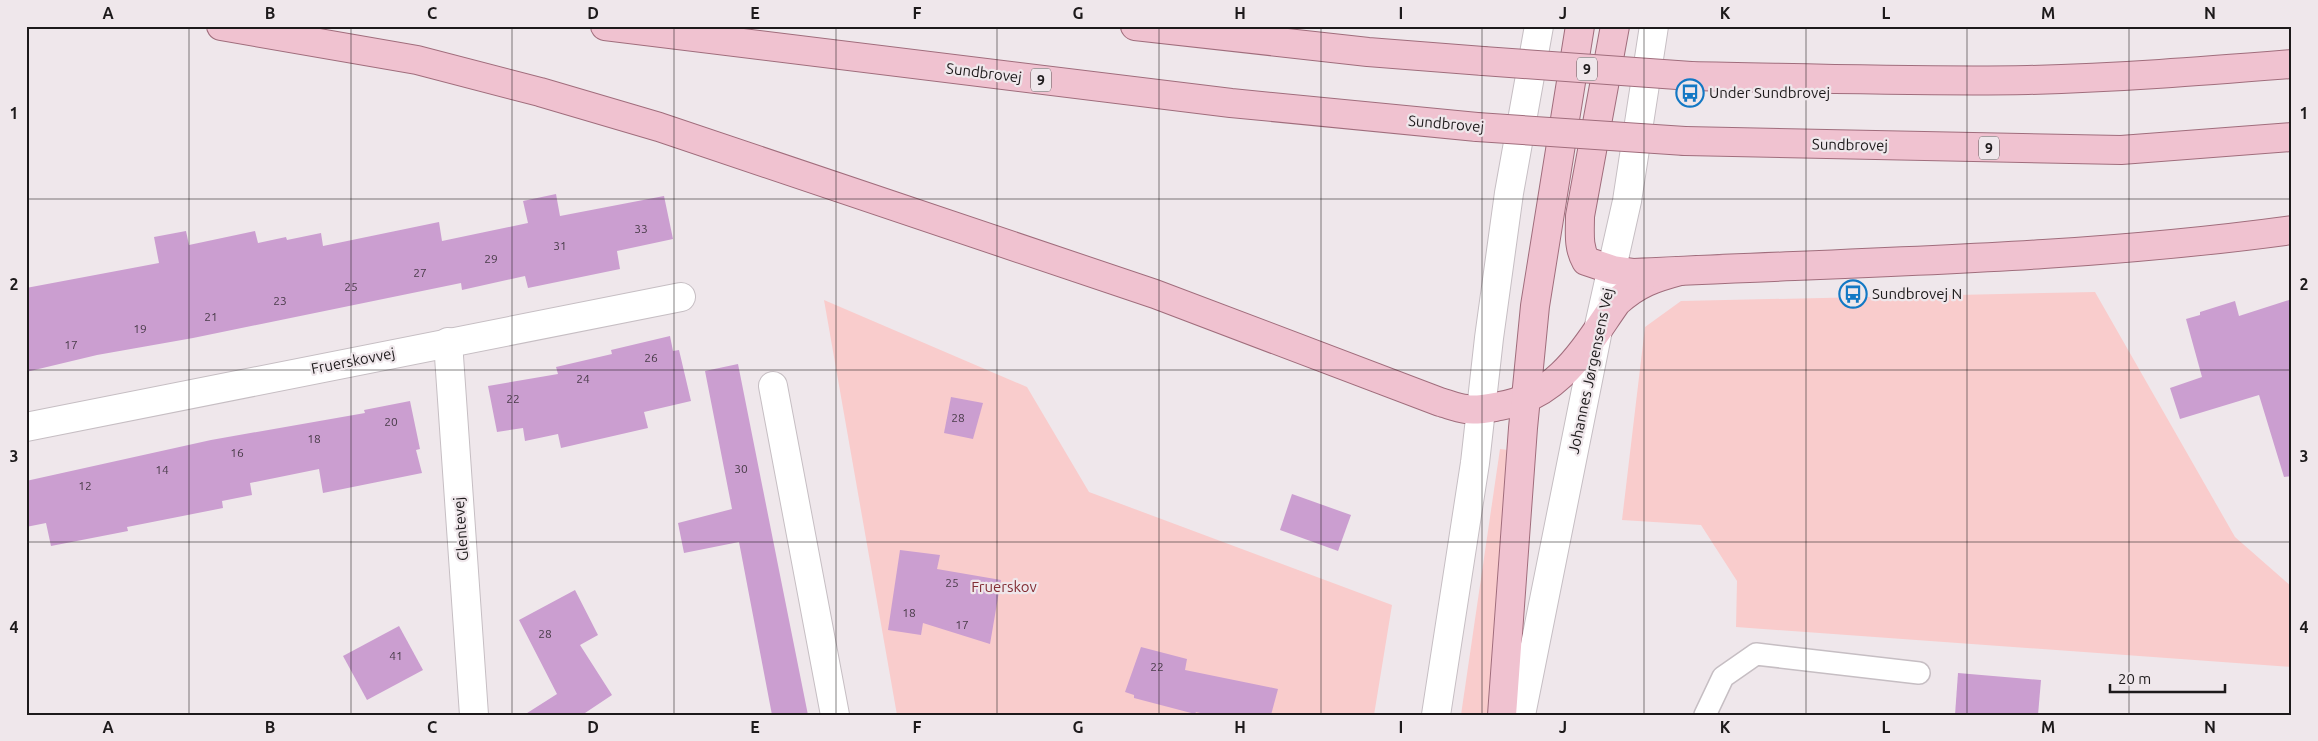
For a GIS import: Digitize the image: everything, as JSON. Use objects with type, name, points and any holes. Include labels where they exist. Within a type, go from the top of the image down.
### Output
[{"type":"main road","points":[[221,26],[417,60],[659,126],[1155,294],[1440,402],[1466,409],[1508,405],[1546,389],[1562,375],[1598,330],[1617,302],[1639,284],[1680,271]]},
{"type":"main road","name":"Sundbrovej","points":[[604,26],[1231,103],[1478,127],[1685,141],[2121,150],[2292,137]]},
{"type":"main road","name":"9","points":[[1135,26],[1368,52],[1691,76],[1863,80],[2028,80],[2156,74],[2292,64]]},
{"type":"main road","points":[[1502,715],[1535,306],[1580,26]]},
{"type":"main road","points":[[1615,26],[1580,216],[1580,250],[1586,261],[1613,270],[1634,273],[2108,250],[2204,242],[2292,230]]},
{"type":"street","points":[[1436,715],[1475,463],[1509,193],[1539,26]]},
{"type":"street","name":"Johannes Jørgensens Vej","points":[[1520,715],[1598,330],[1627,201],[1654,26]]},
{"type":"street","name":"Fruerskovvej","points":[[26,427],[680,297]]},
{"type":"street","name":"Glentevej","points":[[448,342],[474,715]]},
{"type":"street","points":[[773,386],[836,715]]},
{"type":"lane","points":[[1706,715],[1723,677],[1756,654],[1920,673]]},
{"type":"green space","points":[[2095,292],[2235,537],[2292,587],[2292,667],[1736,627],[1737,581],[1701,525],[1622,520],[1645,327],[1681,301]]},
{"type":"green space","name":"Fruerskov","points":[[824,300],[1027,387],[1089,492],[1392,605],[1374,715],[897,715]]},
{"type":"green space","points":[[1500,449],[1508,450],[1490,715],[1461,715]]},
{"type":"building","points":[[556,194],[560,216],[664,196],[673,239],[617,251],[620,269],[528,288],[525,276],[462,290],[461,283],[193,338],[97,355],[26,372],[26,288],[159,263],[154,237],[186,231],[189,245],[255,231],[258,243],[286,237],[287,240],[321,233],[323,246],[439,222],[442,241],[528,223],[523,201]]},
{"type":"building","points":[[2292,299],[2292,476],[2284,477],[2259,395],[2180,419],[2170,388],[2202,377],[2186,319],[2200,315],[2200,312],[2235,301],[2239,316]]},
{"type":"building","points":[[670,336],[673,351],[679,350],[691,401],[644,412],[648,428],[561,448],[558,434],[525,441],[523,428],[497,432],[488,386],[558,374],[556,367],[612,354],[611,350]]},
{"type":"building","points":[[738,364],[808,715],[772,715],[739,542],[684,553],[678,523],[732,509],[705,371]]},
{"type":"building","points":[[951,397],[983,403],[973,439],[944,433]]},
{"type":"building","points":[[410,401],[420,449],[416,450],[422,473],[323,493],[319,469],[250,483],[252,495],[222,501],[223,508],[127,527],[128,531],[51,546],[46,523],[26,527],[26,481],[211,440],[365,413],[364,410]]},
{"type":"building","points":[[1292,494],[1351,515],[1338,551],[1280,530]]},
{"type":"building","points":[[900,550],[940,555],[937,569],[1001,580],[990,644],[923,623],[921,635],[888,630]]},
{"type":"building","points":[[575,590],[598,635],[580,645],[612,695],[582,715],[524,715],[557,694],[519,620]]},
{"type":"building","points":[[399,626],[423,670],[367,700],[343,656]]},
{"type":"building","points":[[1141,647],[1187,659],[1185,670],[1278,689],[1271,715],[1209,715],[1196,712],[1195,714],[1134,698],[1134,695],[1125,692]]},
{"type":"building","points":[[1958,673],[2041,680],[2038,715],[1955,715]]},
{"type":"place","name":"Under Sundbrovej","points":[[1690,93]]},
{"type":"place","name":"Sundbrovej N","points":[[1853,294]]}]
